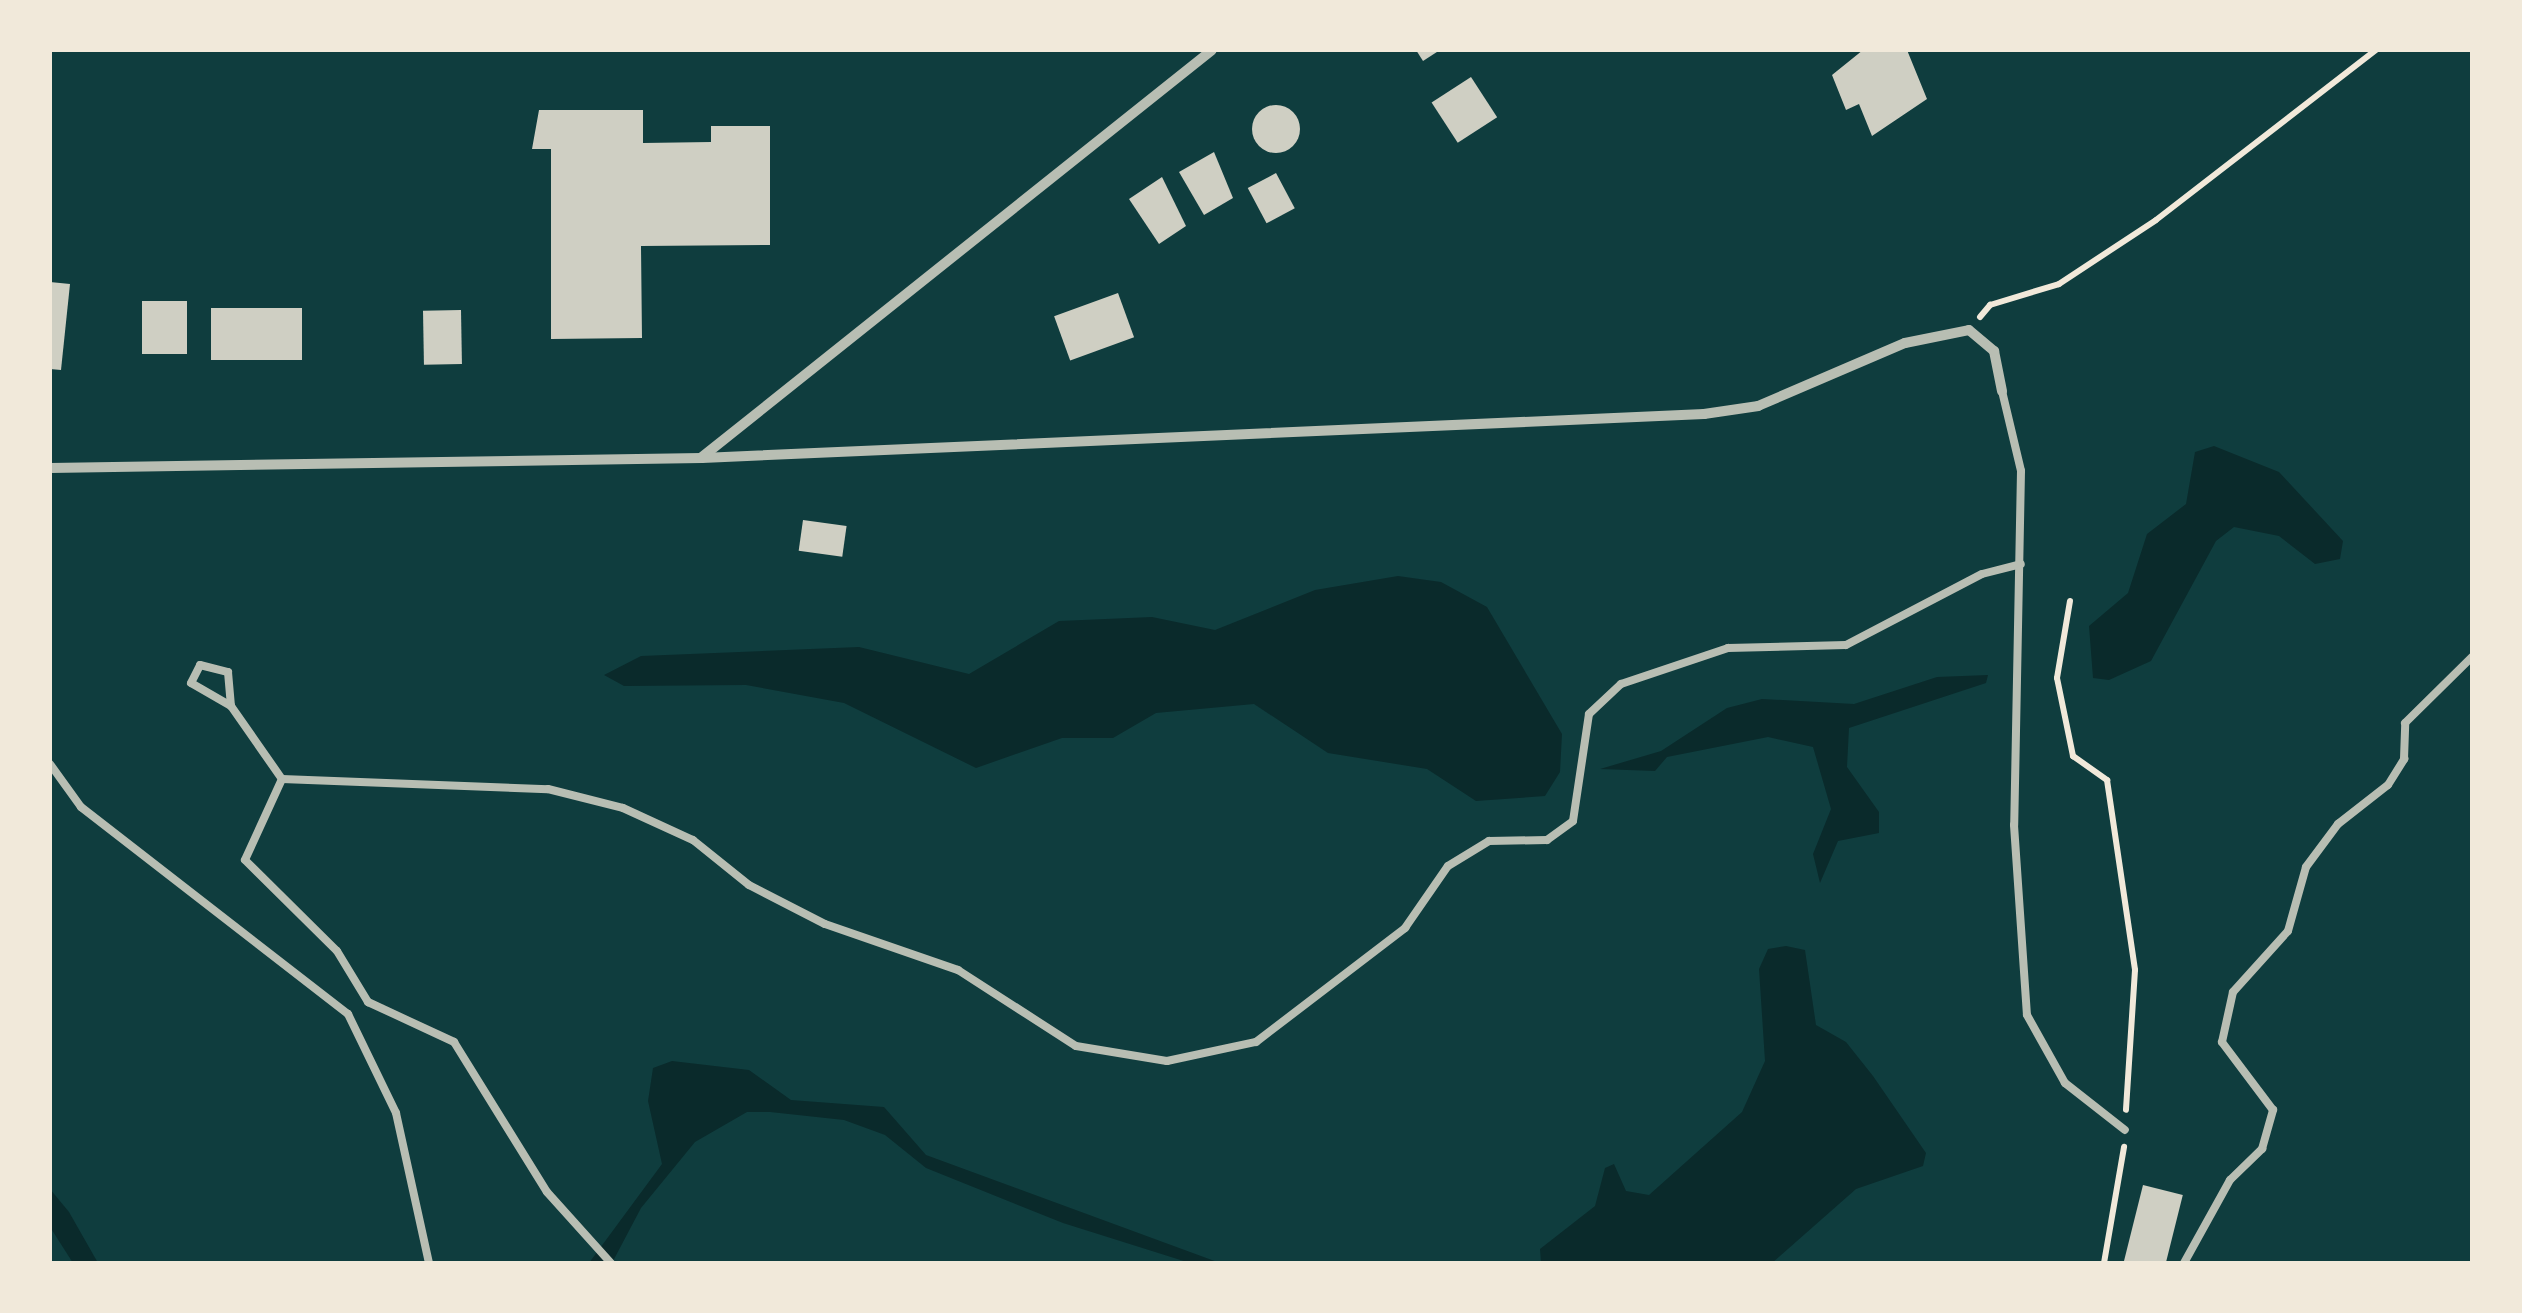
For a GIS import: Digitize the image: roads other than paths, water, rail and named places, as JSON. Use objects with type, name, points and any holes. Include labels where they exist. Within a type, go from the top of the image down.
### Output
[{"type":"street","points":[[702,458],[1212,50]]},
{"type":"street","points":[[50,468],[702,458],[1704,414],[1758,406],[1905,343],[1970,330],[1994,351],[2002,391]]},
{"type":"lane","points":[[2002,391],[2021,471],[2014,825],[2027,1015],[2065,1084],[2125,1130]]},
{"type":"lane","points":[[282,778],[548,789],[622,808],[693,840],[749,885],[825,924],[958,970],[1076,1046],[1167,1061],[1256,1042],[1405,928],[1448,866],[1489,842],[1547,840],[1573,821],[1588,714],[1620,684],[1728,648],[1846,645],[1982,574],[2022,564]]},
{"type":"lane","points":[[2184,1263],[2230,1180],[2262,1148],[2273,1110],[2222,1042],[2233,992],[2288,931],[2306,867],[2338,824],[2388,784],[2404,759],[2405,723],[2472,657]]},
{"type":"lane","points":[[231,706],[228,672],[200,665],[190,683],[231,706],[282,778]]},
{"type":"lane","points":[[50,764],[81,808],[348,1014],[396,1113],[429,1263]]},
{"type":"lane","points":[[282,778],[245,860],[337,950],[368,1002],[454,1042],[547,1192],[611,1263]]},
{"type":"water","points":[[2214,446],[2279,472],[2343,541],[2340,559],[2315,564],[2279,536],[2234,527],[2216,541],[2151,661],[2109,680],[2093,678],[2089,626],[2128,593],[2147,534],[2186,504],[2195,452]]},
{"type":"water","points":[[1398,576],[1441,582],[1487,607],[1562,734],[1560,772],[1545,796],[1476,801],[1427,769],[1328,753],[1254,704],[1156,713],[1113,738],[1062,738],[976,768],[844,703],[746,685],[624,686],[604,675],[641,656],[859,647],[969,674],[1059,621],[1152,617],[1215,630],[1315,590]]},
{"type":"water","points":[[1988,675],[1986,683],[1849,728],[1847,767],[1879,812],[1879,833],[1838,841],[1820,883],[1813,854],[1831,809],[1813,747],[1768,737],[1667,757],[1655,771],[1600,769],[1661,751],[1727,708],[1762,699],[1854,704],[1937,677]]},
{"type":"water","points":[[1786,946],[1805,950],[1816,1025],[1846,1042],[1873,1076],[1926,1153],[1923,1166],[1856,1189],[1772,1263],[1541,1263],[1540,1249],[1595,1206],[1605,1168],[1614,1164],[1626,1191],[1649,1195],[1742,1112],[1765,1061],[1759,969],[1768,949]]},
{"type":"water","points":[[672,1061],[749,1070],[791,1100],[884,1107],[926,1155],[1220,1263],[1190,1263],[1063,1223],[926,1168],[885,1135],[844,1120],[747,1112],[695,1142],[641,1208],[612,1263],[589,1263],[662,1164],[648,1101],[653,1068]]},
{"type":"water","points":[[50,1189],[69,1212],[98,1263],[73,1263],[50,1227]]}]
